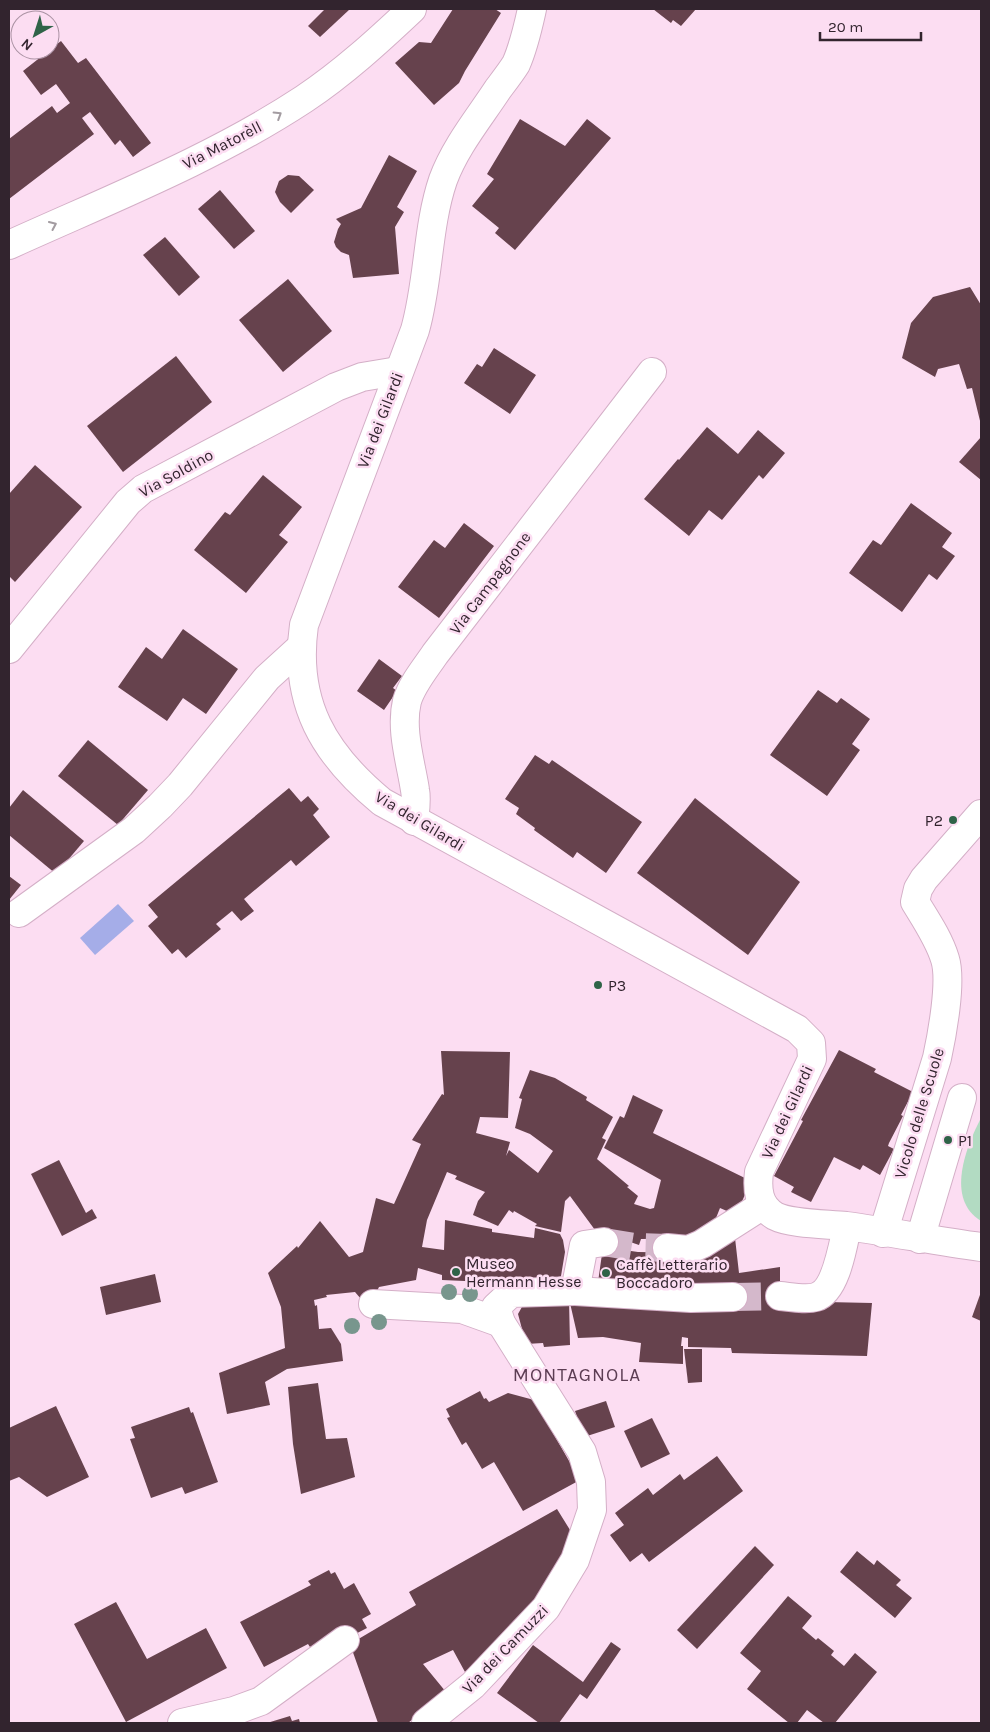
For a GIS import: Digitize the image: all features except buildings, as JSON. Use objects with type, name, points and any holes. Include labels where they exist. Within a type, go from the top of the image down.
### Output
[{"type":"street","name":"Via Matorèll","points":[[9,245],[175,169],[264,124],[340,73],[412,9]]},
{"type":"street","name":"Via dei Gilardi","points":[[532,9],[526,38],[515,64],[468,132],[453,158],[444,180],[436,208],[420,310],[415,330],[304,625],[301,647],[304,682],[309,706],[320,730],[337,758],[358,782],[382,802],[797,1029],[811,1043],[812,1059],[759,1172],[757,1188],[763,1205]]},
{"type":"street","name":"Via Soldino","points":[[9,649],[128,502],[143,489],[336,387],[362,377],[398,371]]},
{"type":"street","name":"Via Campagnone","points":[[414,821],[416,792],[407,754],[405,728],[407,702],[418,680],[435,654],[652,372]]},
{"type":"street","points":[[19,914],[134,830],[160,806],[180,785],[266,678],[301,647]]},
{"type":"street","name":"Vicolo delle Scuole","points":[[883,1232],[937,1058],[942,1035],[948,972],[936,937],[915,902],[918,889],[924,879],[981,814]]},
{"type":"street","points":[[920,1239],[962,1098]]},
{"type":"street","points":[[667,1248],[688,1250],[702,1244],[763,1205],[774,1215],[787,1220],[847,1226],[920,1239],[981,1247]]},
{"type":"street","points":[[780,1296],[814,1298],[828,1289],[847,1226]]},
{"type":"street","points":[[575,1291],[584,1245],[604,1242]]},
{"type":"street","points":[[501,1323],[496,1307],[511,1293],[575,1291],[691,1298],[733,1297]]},
{"type":"street","points":[[373,1304],[462,1309],[501,1323]]},
{"type":"street","name":"Via dei Camuzzi","points":[[426,1723],[473,1685],[546,1608],[575,1560],[592,1510],[592,1482],[582,1452],[501,1323]]},
{"type":"street","points":[[182,1723],[234,1711],[261,1701],[345,1640]]},
{"type":"green space","points":[[981,1118],[981,1221],[970,1211],[964,1200],[961,1186],[965,1158]]},
{"type":"water","points":[[118,904],[134,921],[95,955],[80,938]]},
{"type":"tunnel","points":[[604,1242],[634,1247],[667,1248]]},
{"type":"tunnel","points":[[733,1297],[780,1296]]},
{"type":"place","name":"P2","points":[[953,820]]},
{"type":"place","name":"P3","points":[[598,985]]},
{"type":"place","name":"P1","points":[[948,1140]]},
{"type":"place","name":"Museo Hermann Hesse","points":[[456,1272]]},
{"type":"place","name":"Caffè Letterario Boccadoro","points":[[606,1273]]},
{"type":"district","name":"MONTAGNOLA","points":[[577,1375]]}]
